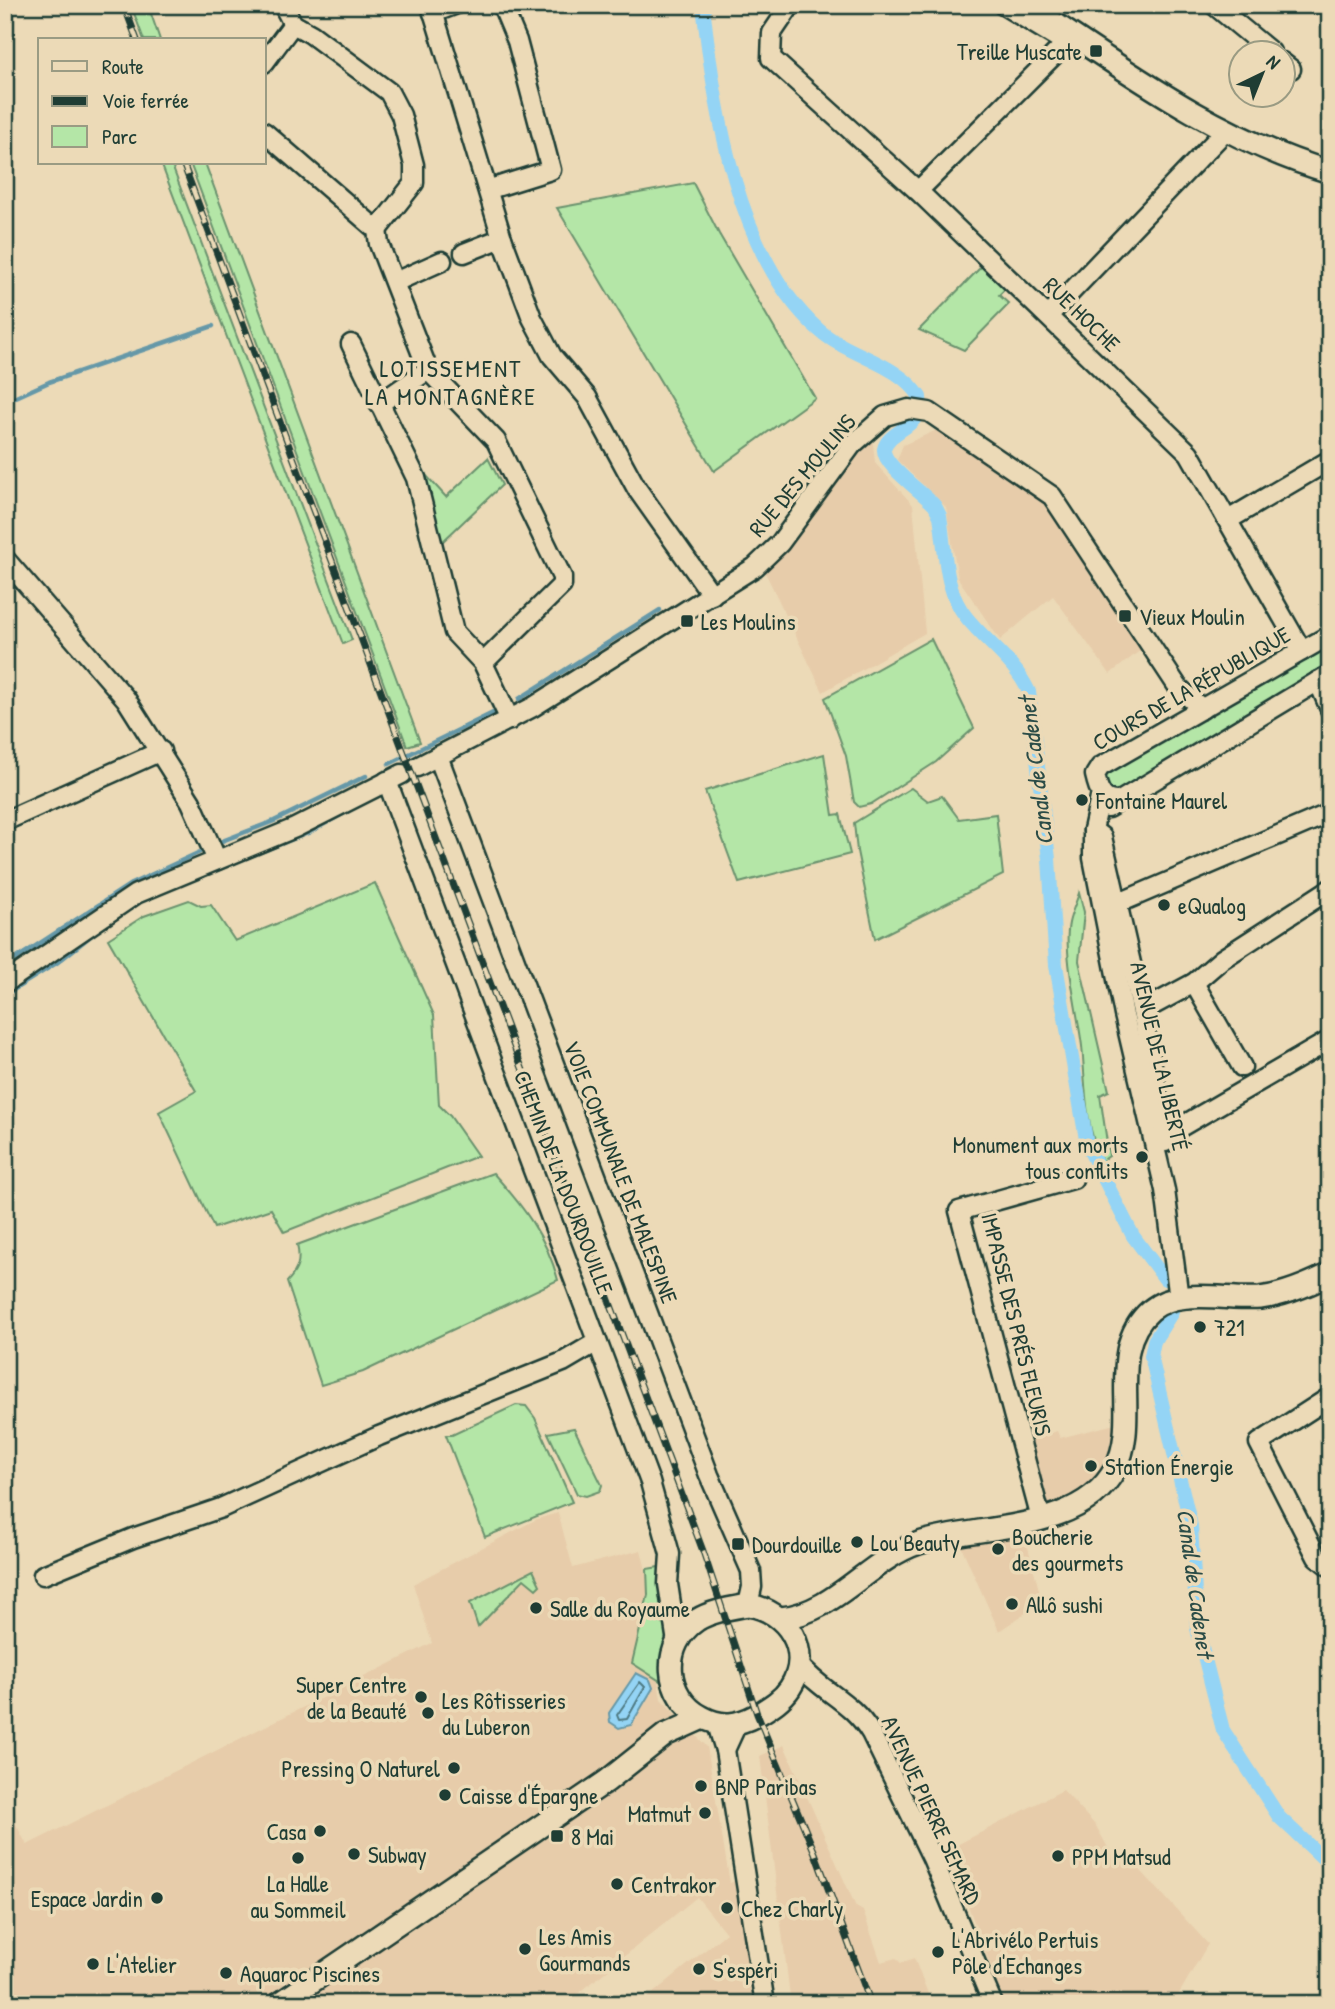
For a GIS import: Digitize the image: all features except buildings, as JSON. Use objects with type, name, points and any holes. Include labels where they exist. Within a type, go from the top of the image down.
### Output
[{"type":"main road","points":[[1027,5],[1069,39],[1225,131],[1278,155],[1330,172]]},
{"type":"main road","points":[[781,1618],[816,1610],[869,1570],[907,1548],[1041,1519],[1085,1502],[1114,1473],[1128,1434],[1126,1367],[1133,1332],[1156,1306],[1179,1299],[1239,1299],[1281,1295],[1330,1274]]},
{"type":"main road","points":[[665,1735],[675,1692],[671,1666],[677,1643],[697,1620],[730,1608],[748,1605],[765,1608],[781,1618],[792,1632],[799,1658]]},
{"type":"main road","points":[[279,2004],[607,1781],[665,1735],[769,1708],[783,1696],[794,1681],[816,1610]]},
{"type":"main road","points":[[675,1692],[682,1703],[719,1722]]},
{"type":"street","points":[[283,5],[292,24],[311,34],[389,92],[401,115],[414,165],[414,183],[377,230]]},
{"type":"street","points":[[454,5],[432,9],[490,189],[502,238],[532,318],[552,356],[587,397],[637,489],[712,595]]},
{"type":"street","points":[[490,189],[551,170],[517,41],[502,5]]},
{"type":"street","name":"RUE HOCHE","points":[[791,5],[772,33],[771,58],[918,191],[1189,453],[1302,651]]},
{"type":"street","points":[[918,191],[1069,39],[1003,5]]},
{"type":"street","points":[[1214,5],[1254,38]]},
{"type":"street","points":[[266,60],[292,24]]},
{"type":"street","points":[[1048,316],[1225,131]]},
{"type":"street","points":[[266,134],[377,230],[379,244],[428,370],[496,441],[562,577],[562,585],[483,663]]},
{"type":"street","points":[[464,253],[502,238]]},
{"type":"street","points":[[395,282],[442,261]]},
{"type":"street","points":[[351,344],[416,478],[454,632],[483,663],[510,720]]},
{"type":"street","points":[[379,404],[428,370]]},
{"type":"street","name":"RUE DES MOULINS","points":[[5,983],[136,894],[295,828],[510,720],[712,595],[755,567],[780,542],[852,445],[885,416],[909,409],[929,411],[1052,496],[1178,687],[1202,709]]},
{"type":"street","points":[[1228,520],[1330,460]]},
{"type":"street","points":[[5,559],[126,699],[191,802],[217,860]]},
{"type":"street","name":"COURS DE LA RÉPUBLIQUE","points":[[1109,797],[1096,775],[1100,767],[1330,635]]},
{"type":"street","points":[[1166,1190],[1172,1169],[1142,1011],[1102,837],[1093,827],[1109,797],[1324,678],[1330,709]]},
{"type":"street","points":[[5,821],[161,751]]},
{"type":"street","name":"VOIE COMMUNALE DE MALESPINE","points":[[438,756],[709,1475],[751,1571],[752,1587],[748,1605]]},
{"type":"street","name":"CHEMIN DE LA DOURDOUILLE","points":[[402,774],[597,1342],[661,1516],[670,1554],[668,1584],[677,1643]]},
{"type":"street","points":[[1119,903],[1330,813]]},
{"type":"street","name":"AVENUE DE LA LIBERTÉ","points":[[1093,827],[1093,858],[1114,965],[1166,1190],[1179,1299]]},
{"type":"street","points":[[1142,1011],[1194,983],[1222,959],[1330,889]]},
{"type":"street","points":[[1194,983],[1242,1067]]},
{"type":"street","points":[[1165,1136],[1330,1040]]},
{"type":"street","name":"IMPASSE DES PRÉS FLEURIS","points":[[1041,1519],[959,1211],[1073,1179]]},
{"type":"street","points":[[43,1575],[133,1538],[221,1508],[379,1436],[563,1362],[597,1342]]},
{"type":"street","points":[[1330,1397],[1259,1443],[1317,1557],[1330,1567]]},
{"type":"street","points":[[672,1604],[697,1620]]},
{"type":"street","name":"AVENUE PIERRE SEMARD","points":[[799,1658],[827,1691],[837,1695],[860,1714],[871,1733],[932,1858],[993,2004]]},
{"type":"street","points":[[783,1696],[827,1691]]},
{"type":"street","points":[[719,1722],[765,2004]]},
{"type":"shaded area","points":[[937,430],[1049,501],[1146,646],[1110,674],[1053,596],[1000,640],[958,578],[946,507],[897,460],[903,445]]},
{"type":"shaded area","points":[[872,434],[875,463],[913,505],[925,633],[823,692],[765,572],[805,524],[834,477]]},
{"type":"shaded area","points":[[1119,1423],[1114,1450],[1092,1486],[1049,1509],[1025,1442],[1057,1431],[1060,1438]]},
{"type":"shaded area","points":[[558,1513],[573,1568],[641,1550],[646,1570],[651,1639],[661,1699],[707,1747],[730,1883],[734,1881],[755,2004],[640,2004],[726,1933],[697,1897],[573,1998],[577,2004],[5,2004],[5,1804],[27,1845],[432,1643],[413,1584],[537,1519]]},
{"type":"shaded area","points":[[1024,1531],[1042,1602],[999,1631],[961,1546]]},
{"type":"shaded area","points":[[784,1745],[856,1907],[863,1911],[881,1962],[896,1958],[901,1963],[914,1958],[932,2004],[791,2004],[760,1756]]},
{"type":"shaded area","points":[[1063,1790],[1096,1826],[1112,1855],[1122,1850],[1208,1944],[1173,2004],[1005,2004],[947,1850]]},
{"type":"green space","points":[[131,5],[148,5],[159,38],[143,38]]},
{"type":"green space","points":[[161,164],[171,164],[352,640],[343,644]]},
{"type":"green space","points":[[190,164],[205,164],[420,742],[407,746]]},
{"type":"green space","points":[[693,183],[719,234],[815,398],[714,471],[557,208]]},
{"type":"green space","points":[[982,266],[1006,288],[999,295],[1009,304],[964,350],[919,330]]},
{"type":"green space","points":[[488,458],[502,485],[441,543],[424,473],[446,497]]},
{"type":"green space","points":[[1330,638],[1330,671],[1113,796],[1102,779],[1105,770]]},
{"type":"green space","points":[[931,639],[974,728],[936,762],[871,804],[859,807],[854,802],[846,756],[825,698]]},
{"type":"green space","points":[[824,754],[833,815],[840,814],[850,854],[739,883],[705,791]]},
{"type":"green space","points":[[911,788],[928,801],[942,796],[959,819],[996,814],[1003,875],[875,939],[854,823]]},
{"type":"green space","points":[[375,883],[434,1015],[439,1105],[478,1156],[284,1232],[271,1209],[214,1228],[159,1112],[196,1091],[108,939],[144,916],[189,900],[201,906],[211,905],[235,941]]},
{"type":"green space","points":[[1079,893],[1084,912],[1079,961],[1109,1091],[1100,1095],[1109,1156],[1102,1161],[1089,1119],[1068,950],[1069,923]]},
{"type":"green space","points":[[493,1173],[532,1222],[547,1249],[558,1280],[363,1372],[321,1385],[287,1282],[298,1265],[297,1245]]},
{"type":"green space","points":[[516,1405],[526,1406],[535,1418],[572,1502],[485,1537],[446,1435],[452,1435]]},
{"type":"green space","points":[[574,1428],[602,1485],[600,1491],[586,1496],[577,1494],[548,1433]]},
{"type":"green space","points":[[659,1567],[660,1599],[668,1626],[660,1681],[632,1663],[648,1595],[647,1569]]},
{"type":"green space","points":[[533,1570],[540,1585],[536,1589],[524,1579],[478,1627],[470,1603]]},
{"type":"water","points":[[636,1673],[650,1680],[653,1688],[631,1725],[619,1728],[610,1722],[609,1713]]},
{"type":"waterway","name":"Canal de Cadenet","points":[[703,5],[723,134],[749,223],[768,263],[791,300],[819,330],[844,347],[899,376],[911,385],[920,397],[917,416],[887,442],[885,456],[896,471],[935,506],[940,516],[949,582],[959,607],[1016,671],[1029,692],[1049,859],[1056,965],[1087,1145],[1133,1236],[1165,1279]]},
{"type":"waterway","points":[[5,402],[49,382],[213,326]]},
{"type":"waterway","points":[[519,699],[660,610]]},
{"type":"waterway","points":[[389,764],[497,711]]},
{"type":"waterway","points":[[222,841],[274,821],[366,776]]},
{"type":"waterway","points":[[213,871],[308,833],[348,811]]},
{"type":"waterway","points":[[5,966],[131,884],[200,852]]},
{"type":"waterway","points":[[5,995],[58,962],[97,931]]},
{"type":"waterway","name":"Canal de Cadenet","points":[[1172,1312],[1154,1341],[1151,1356],[1191,1526],[1197,1628],[1223,1730],[1279,1817],[1330,1865]]},
{"type":"waterway","points":[[5,1799],[8,1807]]},
{"type":"railway","points":[[124,5],[136,38]]},
{"type":"railway","points":[[183,164],[703,1551],[757,1714],[815,1853],[871,2004]]},
{"type":"place","name":"Treille Muscate","points":[[1096,51]]},
{"type":"place","name":"Vieux Moulin","points":[[1125,616]]},
{"type":"place","name":"Les Moulins","points":[[687,621]]},
{"type":"place","name":"Fontaine Maurel","points":[[1082,800]]},
{"type":"place","name":"eQualog","points":[[1164,905]]},
{"type":"place","name":"Monument aux morts tous conflits","points":[[1142,1157]]},
{"type":"place","name":"721","points":[[1200,1327]]},
{"type":"place","name":"Station Énergie","points":[[1091,1466]]},
{"type":"place","name":"Lou Beauty","points":[[857,1542]]},
{"type":"place","name":"Dourdouille","points":[[738,1544]]},
{"type":"place","name":"Boucherie des gourmets","points":[[998,1549]]},
{"type":"place","name":"Allô sushi","points":[[1012,1604]]},
{"type":"place","name":"Salle du Royaume","points":[[536,1608]]},
{"type":"place","name":"Super Centre de la Beauté","points":[[421,1697]]},
{"type":"place","name":"Les Rôtisseries du Luberon","points":[[428,1713]]},
{"type":"place","name":"Pressing O Naturel","points":[[454,1768]]},
{"type":"place","name":"BNP Paribas","points":[[701,1786]]},
{"type":"place","name":"Caisse d'Épargne","points":[[445,1795]]},
{"type":"place","name":"Matmut","points":[[705,1813]]},
{"type":"place","name":"Casa","points":[[320,1831]]},
{"type":"place","name":"8 Mai","points":[[557,1836]]},
{"type":"place","name":"Subway","points":[[354,1854]]},
{"type":"place","name":"PPM Matsud","points":[[1058,1856]]},
{"type":"place","name":"La Halle au Sommeil","points":[[298,1858]]},
{"type":"place","name":"Centrakor","points":[[617,1884]]},
{"type":"place","name":"Espace Jardin","points":[[157,1898]]},
{"type":"place","name":"Chez Charly","points":[[727,1908]]},
{"type":"place","name":"Les Amis Gourmands","points":[[525,1949]]},
{"type":"place","name":"L'Abrivélo Pertuis Pôle d'Echanges","points":[[938,1952]]},
{"type":"place","name":"L'Atelier","points":[[93,1964]]},
{"type":"place","name":"S'espéri","points":[[699,1969]]},
{"type":"place","name":"Aquaroc Piscines","points":[[226,1973]]},
{"type":"district","name":"LOTISSEMENT LA MONTAGNÈRE","points":[[451,382]]}]
